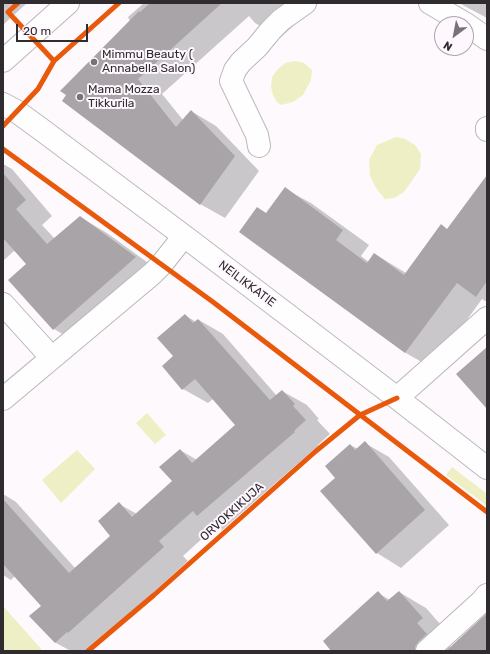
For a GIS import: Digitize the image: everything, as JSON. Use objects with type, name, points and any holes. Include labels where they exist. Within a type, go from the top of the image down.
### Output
[{"type":"street","points":[[3,61],[68,3]]},
{"type":"street","points":[[259,146],[256,135],[231,81],[235,70],[241,62],[257,47],[271,30],[281,20],[305,3]]},
{"type":"street","points":[[430,3],[452,16]]},
{"type":"street","points":[[474,29],[487,38]]},
{"type":"street","name":"NEILIKKATIE","points":[[3,104],[36,125],[184,236],[487,468]]},
{"type":"street","points":[[3,399],[162,265],[184,236]]},
{"type":"street","points":[[3,304],[52,358]]},
{"type":"street","points":[[397,398],[487,318]]},
{"type":"street","points":[[427,651],[487,595]]},
{"type":"green space","points":[[295,61],[304,63],[312,70],[311,80],[303,95],[293,102],[281,105],[277,102],[273,95],[271,87],[272,77],[285,63]]},
{"type":"green space","points":[[396,137],[405,139],[415,145],[421,154],[420,169],[404,192],[394,198],[385,199],[376,188],[370,176],[369,160],[377,145]]},
{"type":"green space","points":[[147,413],[166,435],[155,444],[136,423]]},
{"type":"green space","points":[[77,450],[95,469],[61,503],[42,480]]},
{"type":"green space","points":[[452,467],[487,494],[487,506],[446,475]]},
{"type":"green space","points":[[3,606],[43,651],[3,651]]},
{"type":"building","points":[[150,3],[222,3],[138,79],[176,127],[191,110],[235,156],[200,205],[62,101],[66,95],[60,91],[139,11],[140,12]]},
{"type":"building","points":[[3,173],[26,200],[16,209],[47,244],[80,216],[136,257],[53,330],[8,280],[26,264],[3,238]]},
{"type":"building","points":[[487,175],[487,281],[476,297],[457,283],[405,353],[239,232],[257,207],[266,213],[285,187],[343,230],[336,240],[367,263],[374,253],[404,275],[441,224],[447,229]]},
{"type":"building","points":[[185,314],[193,323],[198,319],[270,400],[282,390],[295,404],[293,406],[306,420],[294,431],[295,432],[197,516],[193,511],[159,541],[164,547],[55,643],[29,616],[41,606],[3,564],[3,499],[69,573],[110,536],[98,521],[119,502],[132,517],[172,481],[159,467],[180,449],[192,463],[235,425],[195,379],[182,390],[162,366],[173,356],[157,338]]},
{"type":"building","points":[[487,347],[487,409],[456,374]]},
{"type":"building","points":[[365,441],[425,510],[376,554],[320,491],[335,478],[325,466],[350,444],[355,450]]},
{"type":"building","points":[[378,591],[387,601],[399,591],[423,618],[417,623],[427,634],[418,642],[415,647],[415,651],[331,651],[323,641]]},
{"type":"building","points":[[487,613],[487,651],[446,651]]},
{"type":"cycle path","points":[[18,3],[8,12],[54,61]]},
{"type":"cycle path","points":[[3,126],[38,89],[54,61],[119,3]]},
{"type":"cycle path","points":[[3,149],[213,302],[487,512]]},
{"type":"cycle path","name":"ORVOKKIKUJA","points":[[88,651],[154,595],[316,451],[360,415],[397,398]]},
{"type":"place","name":"Mimmu Beauty ( Annabella Salon)","points":[[94,62]]},
{"type":"place","name":"Mama Mozza Tikkurila","points":[[80,97]]}]
